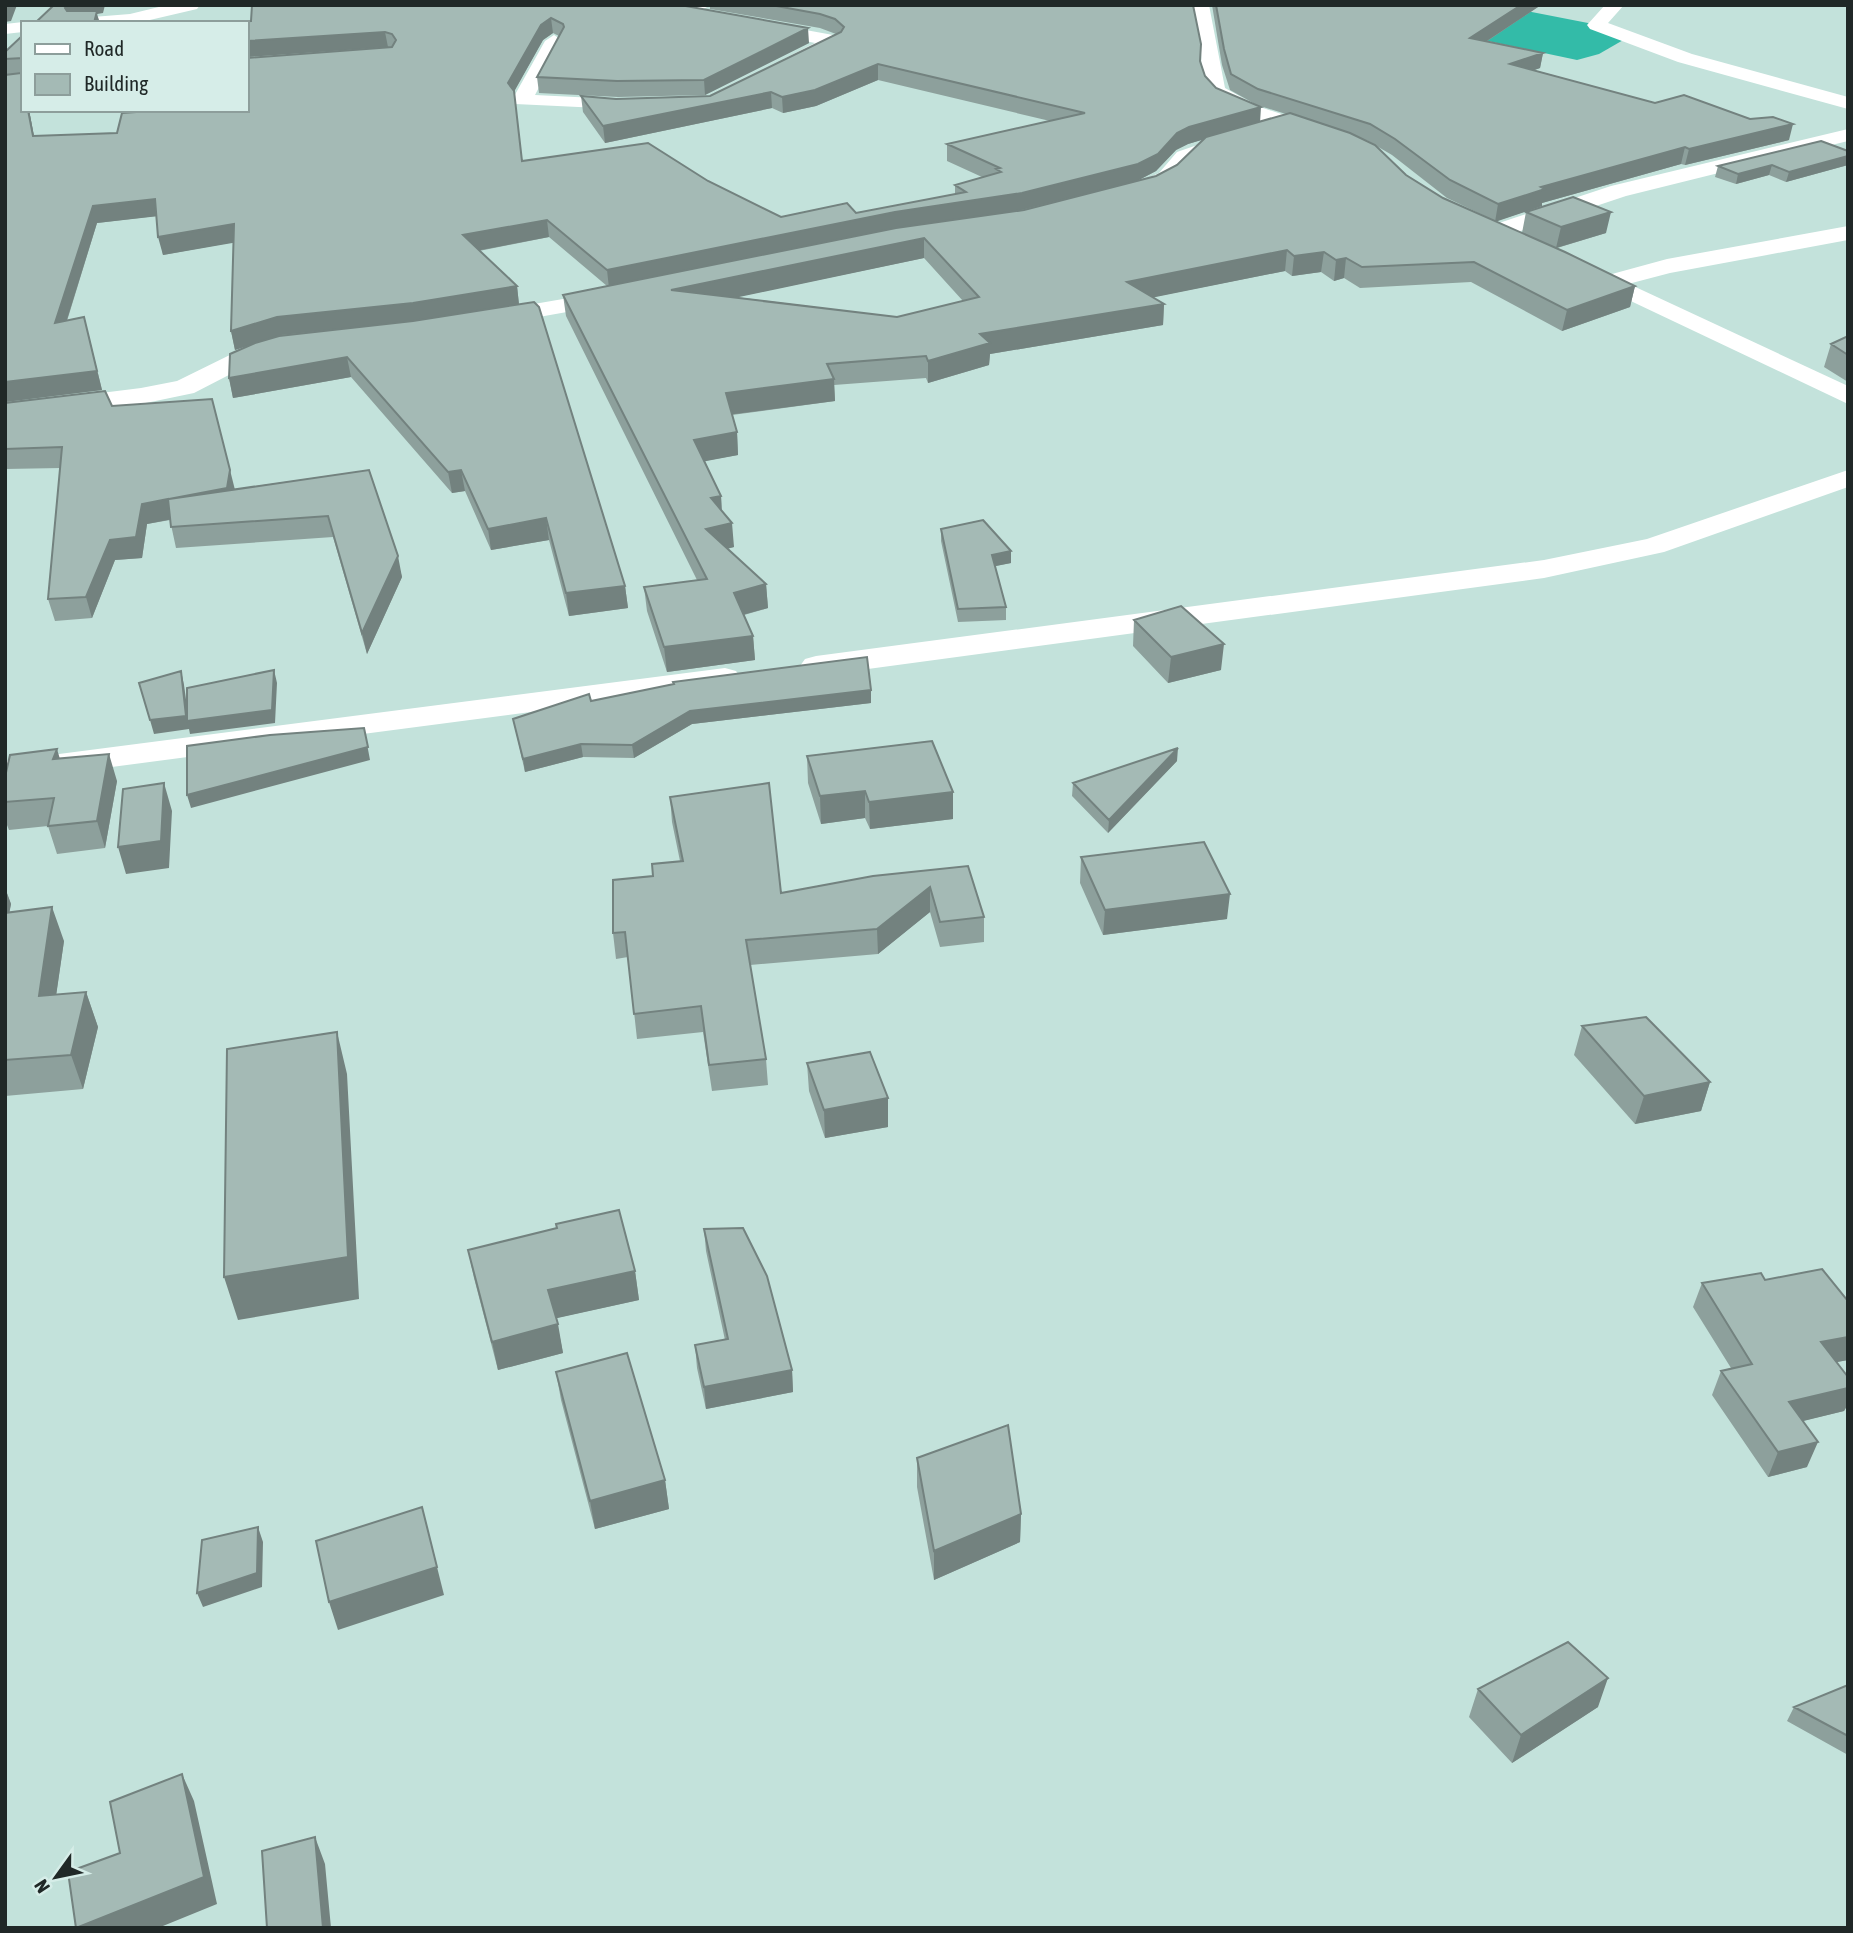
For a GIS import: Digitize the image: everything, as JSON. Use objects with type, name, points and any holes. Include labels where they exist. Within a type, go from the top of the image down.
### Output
[{"type":"street","points":[[105,21],[130,19],[191,5]]},
{"type":"street","points":[[614,5],[701,12]]},
{"type":"street","points":[[1200,5],[1211,59],[1211,76],[1216,90],[1223,98],[1248,110],[1343,141]]},
{"type":"street","points":[[1615,5],[1596,25],[1685,58],[1848,103]]},
{"type":"street","points":[[734,22],[819,36],[833,41],[774,72]]},
{"type":"street","points":[[554,41],[522,100],[618,106],[658,105]]},
{"type":"street","points":[[1112,196],[1146,188],[1166,178],[1181,164],[1184,156],[1196,150],[1289,123]]},
{"type":"street","points":[[1499,231],[1619,191],[1848,135]]},
{"type":"street","points":[[1474,221],[1523,242]]},
{"type":"street","points":[[1609,282],[1667,266],[1848,233]]},
{"type":"street","points":[[1572,265],[1848,396]]},
{"type":"street","points":[[463,323],[633,293]]},
{"type":"street","points":[[5,413],[141,396],[185,387],[249,355],[294,344]]},
{"type":"street","points":[[791,669],[1544,569],[1654,546],[1848,478]]},
{"type":"street","points":[[5,771],[750,674]]},
{"type":"shaded area","points":[[5,5],[1848,5],[1848,1928],[5,1928]]},
{"type":"shaded area","points":[[1501,6],[1588,23],[1625,39],[1599,54],[1577,60],[1483,40]]},
{"type":"building","points":[[54,5],[69,5],[65,8],[67,11],[97,11],[94,21],[37,21]]},
{"type":"building","points":[[252,5],[680,5],[808,28],[704,80],[617,81],[537,77],[564,27],[551,18],[541,25],[508,83],[514,91],[522,161],[648,143],[708,181],[781,217],[847,203],[856,213],[966,192],[955,185],[1001,172],[996,169],[1000,168],[947,144],[1085,113],[878,64],[815,90],[782,97],[771,92],[603,126],[581,96],[616,99],[710,96],[841,32],[844,27],[835,19],[820,14],[771,5],[1193,5],[1201,44],[1200,61],[1205,76],[1216,88],[1261,107],[1189,127],[1177,133],[1158,154],[1138,164],[1022,193],[895,212],[607,270],[547,220],[463,235],[517,286],[413,303],[277,317],[231,331],[234,224],[158,237],[155,199],[93,206],[55,323],[84,317],[97,371],[5,382],[5,75],[21,73],[21,112],[28,112],[33,136],[117,133],[122,113],[248,112],[248,58],[392,47],[396,40],[392,34],[385,32],[248,41],[248,21],[251,21]]},
{"type":"building","points":[[1216,5],[1521,5],[1470,38],[1543,53],[1510,64],[1655,103],[1684,95],[1750,119],[1773,117],[1793,124],[1689,149],[1685,147],[1541,187],[1545,189],[1498,204],[1450,180],[1370,124],[1258,89],[1231,74]]},
{"type":"building","points":[[21,37],[21,58],[5,59],[5,52]]},
{"type":"building","points":[[1290,113],[1350,133],[1375,145],[1406,175],[1443,198],[1635,286],[1567,310],[1474,262],[1362,267],[1346,258],[1336,260],[1324,252],[1294,256],[1287,250],[1127,282],[1164,304],[980,334],[990,343],[928,361],[926,356],[827,364],[834,379],[726,393],[737,432],[694,440],[721,496],[711,498],[732,523],[706,529],[766,584],[734,593],[753,636],[664,647],[644,587],[707,579],[563,295],[896,228],[1024,210],[1156,176],[1177,165],[1206,137]],"holes":[[[924,238],[979,297],[897,317],[671,290]]]},
{"type":"building","points":[[1821,141],[1848,151],[1848,156],[1789,172],[1772,165],[1738,174],[1718,166]]},
{"type":"building","points":[[1573,197],[1611,212],[1561,227],[1526,212]]},
{"type":"building","points":[[534,302],[539,307],[625,586],[566,593],[546,518],[488,529],[461,470],[448,472],[347,357],[229,378],[230,354],[279,336],[413,321]]},
{"type":"building","points":[[1848,336],[1848,355],[1831,344]]},
{"type":"building","points":[[105,391],[112,406],[212,399],[230,470],[227,488],[169,499],[369,470],[398,556],[362,633],[328,516],[171,527],[168,499],[142,504],[136,537],[110,540],[86,597],[48,599],[62,447],[5,449],[5,403]]},
{"type":"building","points":[[983,520],[1011,551],[992,555],[1006,607],[958,609],[941,529]]},
{"type":"building","points":[[1181,606],[1224,644],[1171,657],[1134,620]]},
{"type":"building","points":[[867,657],[871,690],[690,711],[632,745],[581,744],[523,759],[513,719],[589,694],[591,701],[674,684],[673,682]]},
{"type":"building","points":[[274,670],[272,710],[187,721],[187,688]]},
{"type":"building","points":[[181,671],[186,716],[150,720],[139,683]]},
{"type":"building","points":[[364,728],[368,747],[187,795],[187,746],[270,735]]},
{"type":"building","points":[[932,741],[953,792],[869,802],[865,791],[820,796],[807,756]]},
{"type":"building","points":[[1178,748],[1109,820],[1073,783]]},
{"type":"building","points":[[57,749],[53,759],[109,754],[97,821],[48,826],[54,798],[5,802],[5,777],[10,755]]},
{"type":"building","points":[[164,783],[161,841],[118,847],[123,789]]},
{"type":"building","points":[[769,783],[781,893],[873,876],[968,866],[984,917],[940,922],[930,887],[877,929],[746,940],[766,1059],[709,1065],[701,1006],[634,1014],[625,932],[613,933],[613,880],[653,876],[652,864],[683,861],[670,797]]},
{"type":"building","points":[[1204,842],[1230,894],[1105,910],[1081,857]]},
{"type":"building","points":[[52,907],[39,996],[86,992],[71,1055],[5,1060],[5,913]]},
{"type":"building","points":[[1646,1017],[1710,1082],[1644,1096],[1582,1026]]},
{"type":"building","points":[[337,1032],[348,1257],[224,1277],[227,1049]]},
{"type":"building","points":[[870,1052],[888,1098],[824,1110],[807,1063]]},
{"type":"building","points":[[619,1210],[635,1271],[548,1290],[558,1324],[492,1342],[468,1250],[557,1228],[556,1224]]},
{"type":"building","points":[[743,1228],[767,1276],[792,1370],[704,1387],[695,1345],[728,1339],[704,1229]]},
{"type":"building","points":[[1822,1269],[1848,1301],[1848,1337],[1821,1342],[1848,1377],[1848,1388],[1789,1402],[1818,1442],[1778,1452],[1721,1371],[1752,1364],[1702,1283],[1761,1273],[1765,1280]]},
{"type":"building","points":[[627,1353],[665,1480],[590,1501],[556,1372]]},
{"type":"building","points":[[1008,1425],[1021,1514],[934,1551],[917,1458]]},
{"type":"building","points":[[422,1507],[437,1567],[329,1602],[316,1541]]},
{"type":"building","points":[[258,1527],[257,1573],[197,1593],[202,1540]]},
{"type":"building","points":[[1568,1642],[1608,1678],[1521,1735],[1478,1689]]},
{"type":"building","points":[[1848,1685],[1848,1736],[1794,1707]]},
{"type":"building","points":[[182,1774],[204,1877],[76,1928],[68,1872],[120,1853],[110,1802]]},
{"type":"building","points":[[315,1837],[323,1928],[267,1928],[262,1851]]}]
